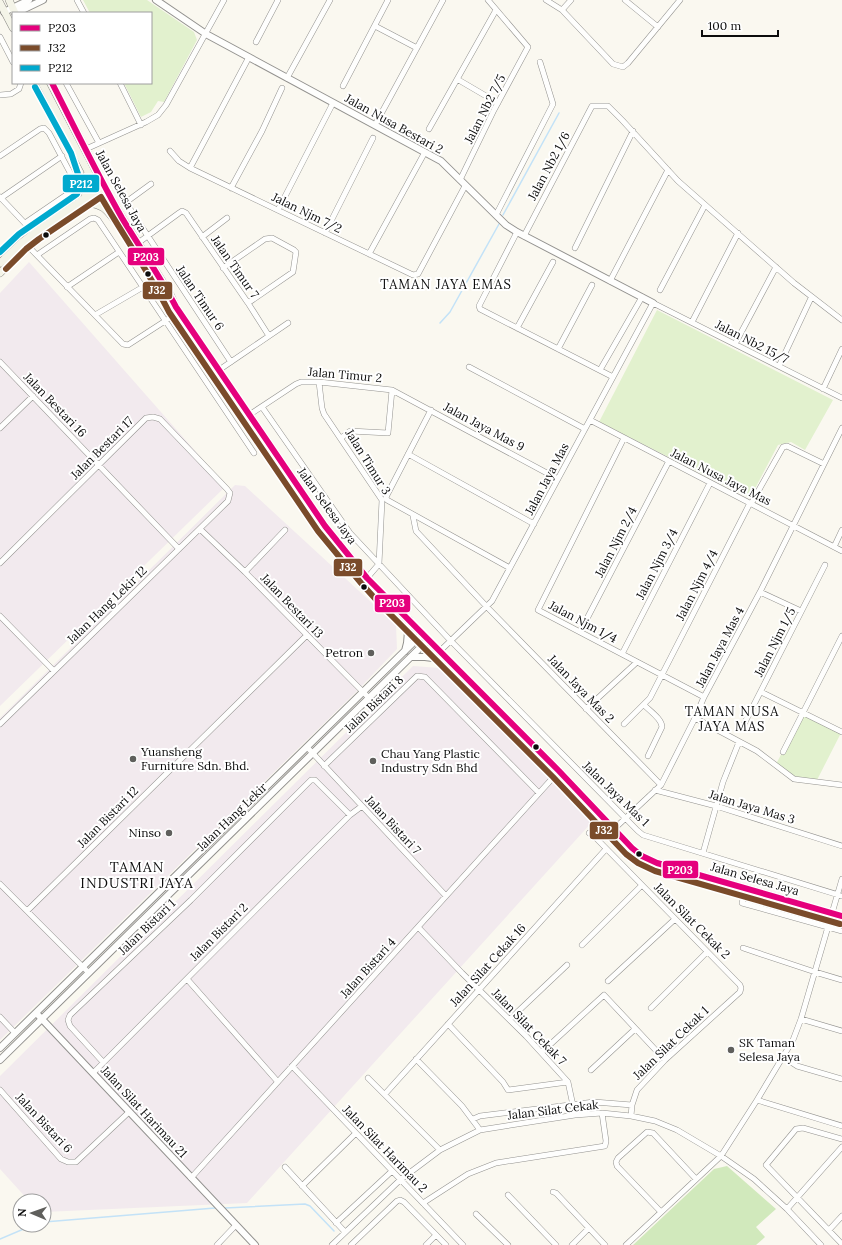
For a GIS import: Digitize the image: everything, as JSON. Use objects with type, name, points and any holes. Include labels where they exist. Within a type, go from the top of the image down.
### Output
[{"type":"main road","points":[[8,0],[11,13]]},
{"type":"main road","points":[[0,3],[11,13]]},
{"type":"main road","name":"Jalan Selesa Jaya","points":[[43,84],[78,150],[102,190]]},
{"type":"main road","name":"Jalan Selesa Jaya","points":[[53,84],[86,149],[102,190]]},
{"type":"main road","points":[[0,263],[34,233],[86,201],[89,179],[78,150]]},
{"type":"main road","points":[[0,273],[27,245],[102,190]]},
{"type":"main road","points":[[86,201],[105,208],[117,223]]},
{"type":"street","points":[[13,12],[26,5],[43,0]]},
{"type":"street","points":[[77,0],[83,12]]},
{"type":"street","name":"Jalan Nusa Bestari 2","points":[[156,0],[206,34],[441,161],[506,225],[516,232],[653,303]]},
{"type":"street","points":[[86,149],[141,125],[158,115],[166,105],[224,0]]},
{"type":"street","points":[[256,42],[278,0]]},
{"type":"street","points":[[343,86],[388,0]]},
{"type":"street","points":[[375,125],[443,0]]},
{"type":"street","points":[[429,129],[496,10],[488,0]]},
{"type":"street","points":[[546,0],[554,2],[613,64],[623,67],[628,63],[680,0]]},
{"type":"street","points":[[562,10],[570,0]]},
{"type":"street","points":[[625,0],[658,27]]},
{"type":"street","points":[[287,78],[326,1]]},
{"type":"street","name":"Jalan Nb2 7/5","points":[[460,180],[498,103],[528,47],[496,10]]},
{"type":"street","points":[[375,26],[417,48]]},
{"type":"street","points":[[0,37],[12,60]]},
{"type":"street","points":[[190,168],[249,57]]},
{"type":"street","points":[[496,215],[553,104],[540,62]]},
{"type":"street","points":[[457,79],[498,103]]},
{"type":"street","points":[[0,95],[11,94],[19,89],[21,84]]},
{"type":"street","points":[[67,84],[99,143]]},
{"type":"street","points":[[120,84],[141,125]]},
{"type":"street","points":[[231,188],[262,131],[282,88]]},
{"type":"street","points":[[278,210],[333,103]]},
{"type":"street","name":"Jalan Nb2 1/6","points":[[524,236],[592,106],[608,106],[633,131]]},
{"type":"street","points":[[0,156],[40,129],[44,128],[49,132],[74,178],[73,189],[69,193],[26,223]]},
{"type":"street","points":[[575,248],[633,131],[678,181],[812,298],[842,320]]},
{"type":"street","points":[[325,233],[373,138]]},
{"type":"street","name":"Jalan Njm 7/2","points":[[170,150],[179,161],[190,168],[416,275],[418,274],[465,186]]},
{"type":"street","points":[[369,254],[425,152]]},
{"type":"street","points":[[34,233],[0,197],[62,156]]},
{"type":"street","points":[[610,280],[668,170]]},
{"type":"street","name":"Jalan Timur 6","points":[[151,184],[129,200],[128,206],[231,362]]},
{"type":"street","name":"Jalan Selesa Jaya","points":[[102,190],[117,223],[164,295],[177,310],[219,370],[325,526],[367,578],[559,771],[632,848],[642,856],[657,864],[842,916]]},
{"type":"street","name":"Jalan Selesa Jaya","points":[[102,190],[169,292],[177,310]]},
{"type":"street","points":[[660,290],[705,205]]},
{"type":"street","name":"Jalan Timur 7","points":[[147,236],[182,211],[186,213],[269,336]]},
{"type":"street","points":[[37,255],[90,219],[94,218],[98,220],[254,453]]},
{"type":"street","points":[[202,237],[227,218]]},
{"type":"street","points":[[516,232],[479,306],[480,309],[613,377]]},
{"type":"street","points":[[692,322],[738,232]]},
{"type":"street","points":[[138,243],[147,236]]},
{"type":"street","points":[[223,268],[268,238],[272,238],[296,252],[293,272],[248,303]]},
{"type":"street","points":[[27,245],[125,345],[128,345],[166,321],[177,310]]},
{"type":"street","points":[[67,287],[119,252]]},
{"type":"street","points":[[517,328],[553,262]]},
{"type":"street","points":[[735,344],[776,267]]},
{"type":"street","points":[[558,349],[592,285]]},
{"type":"street","points":[[95,315],[142,287]]},
{"type":"street","points":[[600,370],[642,297]]},
{"type":"street","points":[[779,366],[812,298]]},
{"type":"street","name":"Jalan Nb2 15/7","points":[[653,303],[842,398]]},
{"type":"street","name":"Jalan Jaya Mas","points":[[440,651],[492,601],[653,303]]},
{"type":"street","points":[[219,370],[288,323]]},
{"type":"street","points":[[823,389],[842,350]]},
{"type":"street","name":"Jalan Bestari 16","points":[[0,362],[179,549]]},
{"type":"street","points":[[469,366],[585,429]]},
{"type":"street","name":"Jalan Timur 2","points":[[249,415],[298,382],[319,382],[392,390],[401,394]]},
{"type":"street","name":"Jalan Timur 3","points":[[319,382],[322,411],[382,500],[379,564]]},
{"type":"street","points":[[341,438],[350,430],[388,433],[392,390]]},
{"type":"street","name":"Jalan Jaya Mas 9","points":[[401,394],[558,479]]},
{"type":"street","points":[[0,428],[33,396]]},
{"type":"street","name":"Jalan Jaya Mas 1","points":[[262,407],[350,533],[450,640],[624,818],[644,836],[840,895]]},
{"type":"street","points":[[431,410],[386,497],[386,500],[510,568]]},
{"type":"street","name":"Jalan Bestari 17","points":[[0,563],[146,418],[153,417],[160,419],[227,488],[230,493],[228,501]]},
{"type":"street","name":"Jalan Nusa Jaya Mas","points":[[590,420],[842,551]]},
{"type":"street","name":"Jalan Jaya Mas 4","points":[[614,829],[661,785],[704,697],[794,526],[842,428]]},
{"type":"street","name":"Jalan Njm 1/4","points":[[624,438],[538,610],[704,697]]},
{"type":"street","name":"Jalan Njm 4/4","points":[[624,724],[650,698],[751,504],[783,447],[787,446],[824,464]]},
{"type":"street","points":[[408,454],[534,524]]},
{"type":"street","name":"Jalan Njm 2/4","points":[[580,632],[669,461]]},
{"type":"street","name":"Jalan Njm 3/4","points":[[622,654],[710,483]]},
{"type":"street","name":"Jalan Hang Lekir 12","points":[[0,724],[228,501]]},
{"type":"street","name":"Jalan Jaya Mas 2","points":[[413,516],[416,531],[586,710],[661,785]]},
{"type":"street","name":"Jalan Bestari 13","points":[[200,529],[245,572],[306,636],[369,698]]},
{"type":"street","points":[[245,572],[285,530]]},
{"type":"street","points":[[834,547],[842,530]]},
{"type":"street","points":[[367,578],[379,564]]},
{"type":"street","name":"Jalan Njm 1/5","points":[[742,728],[825,565]]},
{"type":"street","points":[[760,592],[801,611]]},
{"type":"street","points":[[0,616],[54,671]]},
{"type":"street","points":[[405,651],[409,620]]},
{"type":"street","name":"Jalan Hang Lekir","points":[[0,1048],[422,634]]},
{"type":"street","name":"Jalan Bistari 12","points":[[27,911],[306,636]]},
{"type":"street","points":[[783,752],[841,639]]},
{"type":"street","name":"Jalan Hang Lekir","points":[[0,1060],[428,640]]},
{"type":"street","points":[[411,657],[448,660]]},
{"type":"street","points":[[586,710],[636,662]]},
{"type":"street","name":"Jalan Bistari 8","points":[[324,766],[417,676],[422,676],[425,677],[540,793]]},
{"type":"street","points":[[760,692],[842,732]]},
{"type":"street","points":[[644,705],[662,724],[662,728],[648,756]]},
{"type":"street","points":[[695,718],[757,751],[794,779],[842,785]]},
{"type":"street","points":[[703,853],[723,782],[739,742]]},
{"type":"street","points":[[307,747],[324,766]]},
{"type":"street","name":"Jalan Bistari 7","points":[[324,766],[446,896]]},
{"type":"street","name":"Jalan Bistari 4","points":[[191,1178],[559,771]]},
{"type":"street","name":"Jalan Bistari 1","points":[[103,1062],[70,1026],[68,1020],[70,1016],[191,900],[311,780],[315,780],[350,815]]},
{"type":"street","name":"Jalan Jaya Mas 3","points":[[655,790],[716,806],[842,846]]},
{"type":"street","name":"Jalan Bistari 2","points":[[93,1073],[350,815],[362,806]]},
{"type":"street","name":"Jalan Silat Cekak 2","points":[[589,833],[593,835],[740,985],[740,992]]},
{"type":"street","name":"Jalan Silat Cekak 16","points":[[385,1094],[606,849]]},
{"type":"street","points":[[626,1245],[722,1156],[783,1057],[793,1040],[801,1019],[832,913],[840,895],[842,879]]},
{"type":"street","points":[[0,884],[89,973]]},
{"type":"street","points":[[582,945],[642,885]]},
{"type":"street","points":[[746,888],[742,903],[842,931]]},
{"type":"street","points":[[608,981],[675,919]]},
{"type":"street","name":"Jalan Silat Cekak 7","points":[[418,927],[542,1052],[568,1082],[575,1115]]},
{"type":"street","points":[[743,948],[745,950],[842,980]]},
{"type":"street","points":[[651,1008],[707,952]]},
{"type":"street","points":[[510,1020],[566,965]]},
{"type":"street","points":[[187,979],[278,1082]]},
{"type":"street","name":"Jalan Silat Cekak 1","points":[[631,1116],[632,1105],[637,1090],[664,1060],[740,992]]},
{"type":"street","points":[[542,1052],[604,995],[664,1060]]},
{"type":"street","name":"Jalan Silat Harimau 21","points":[[36,1013],[255,1245]]},
{"type":"street","points":[[0,1017],[15,1033]]},
{"type":"street","points":[[801,1019],[842,1031]]},
{"type":"street","points":[[448,1024],[503,1082],[508,1090],[568,1082]]},
{"type":"street","points":[[591,1070],[635,1029]]},
{"type":"street","points":[[783,1057],[798,1066],[842,1079]]},
{"type":"street","points":[[416,1059],[462,1106],[480,1130]]},
{"type":"street","name":"Jalan Silat Harimau 2","points":[[292,1066],[463,1245]]},
{"type":"street","points":[[368,1078],[440,1150]]},
{"type":"street","name":"Jalan Bistari 6","points":[[0,1090],[61,1158],[68,1162],[76,1162],[129,1112]]},
{"type":"street","points":[[757,1100],[842,1126]]},
{"type":"street","points":[[473,1119],[480,1116],[594,1102],[632,1105]]},
{"type":"street","points":[[423,1203],[468,1174],[496,1163],[605,1146],[606,1141],[602,1113]]},
{"type":"street","name":"Jalan Silat Cekak","points":[[332,1245],[400,1180],[440,1150],[480,1130],[575,1115],[602,1113],[631,1116],[655,1121],[677,1130],[722,1156],[754,1179],[787,1209],[821,1245]]},
{"type":"street","points":[[842,1139],[803,1128],[796,1129],[766,1165],[842,1244]]},
{"type":"street","points":[[662,1212],[617,1166],[616,1162],[618,1158],[647,1132],[650,1132],[653,1133],[696,1179]]},
{"type":"street","points":[[302,1186],[356,1133]]},
{"type":"street","points":[[787,1209],[842,1147]]},
{"type":"street","points":[[285,1167],[345,1232]]},
{"type":"street","points":[[336,1223],[392,1171]]},
{"type":"street","points":[[553,1192],[556,1193],[605,1245]]},
{"type":"street","points":[[508,1195],[556,1245]]},
{"type":"street","points":[[351,1245],[397,1201],[400,1200],[404,1202],[446,1245]]},
{"type":"street","points":[[476,1214],[508,1245]]},
{"type":"street","points":[[829,1230],[842,1216]]},
{"type":"street","points":[[217,1245],[236,1225]]},
{"type":"street","points":[[572,1245],[589,1228]]},
{"type":"street","points":[[426,1245],[436,1235]]},
{"type":"street","points":[[337,1240],[342,1245]]},
{"type":"shaded area","points":[[29,262],[226,486],[0,706],[0,293]]},
{"type":"shaded area","points":[[235,485],[245,486],[396,625],[397,649],[355,693],[0,1040],[0,718]]},
{"type":"shaded area","points":[[413,666],[440,668],[593,821],[247,1203],[52,1212],[52,1193],[22,1193],[0,1169],[0,1076]]},
{"type":"green space","points":[[83,0],[147,0],[194,32],[197,40],[164,102],[158,101],[151,112],[141,117],[124,84],[152,84],[152,12],[89,12]]},
{"type":"green space","points":[[657,310],[833,400],[805,450],[791,442],[778,445],[750,498],[599,422]]},
{"type":"green space","points":[[804,712],[842,731],[817,780],[793,778],[776,764]]},
{"type":"green space","points":[[727,1166],[776,1209],[756,1227],[765,1237],[756,1245],[633,1245],[714,1169]]},
{"type":"waterway","points":[[503,215],[559,113]]},
{"type":"waterway","points":[[440,323],[450,312],[499,224]]},
{"type":"waterway","points":[[225,1208],[305,1204],[310,1206],[334,1231]]},
{"type":"waterway","points":[[52,1221],[215,1208]]},
{"type":"waterway","points":[[0,1239],[14,1233]]},
{"type":"transit line","name":"P203","points":[[53,84],[122,218],[176,307],[325,526],[367,578],[559,771],[632,848],[642,856],[657,863],[842,916]]},
{"type":"transit line","name":"P212","points":[[0,252],[19,234],[77,194],[81,183],[71,153],[35,87]]},
{"type":"transit line","name":"J32","points":[[6,269],[26,249],[39,239],[101,197],[169,312],[318,531],[380,604],[553,777],[626,854],[638,863],[655,871],[840,924]]},
{"type":"place","name":"Petron","points":[[371,653]]},
{"type":"place","name":"Yuansheng Furniture Sdn. Bhd.","points":[[133,759]]},
{"type":"place","name":"Chau Yang Plastic Industry Sdn Bhd","points":[[373,761]]},
{"type":"place","name":"Ninso","points":[[169,833]]},
{"type":"place","name":"SK Taman Selesa Jaya","points":[[731,1050]]},
{"type":"district","name":"TAMAN JAYA EMAS","points":[[446,284]]},
{"type":"district","name":"TAMAN NUSA JAYA MAS","points":[[732,718]]},
{"type":"district","name":"TAMAN INDUSTRI JAYA","points":[[137,876]]}]
